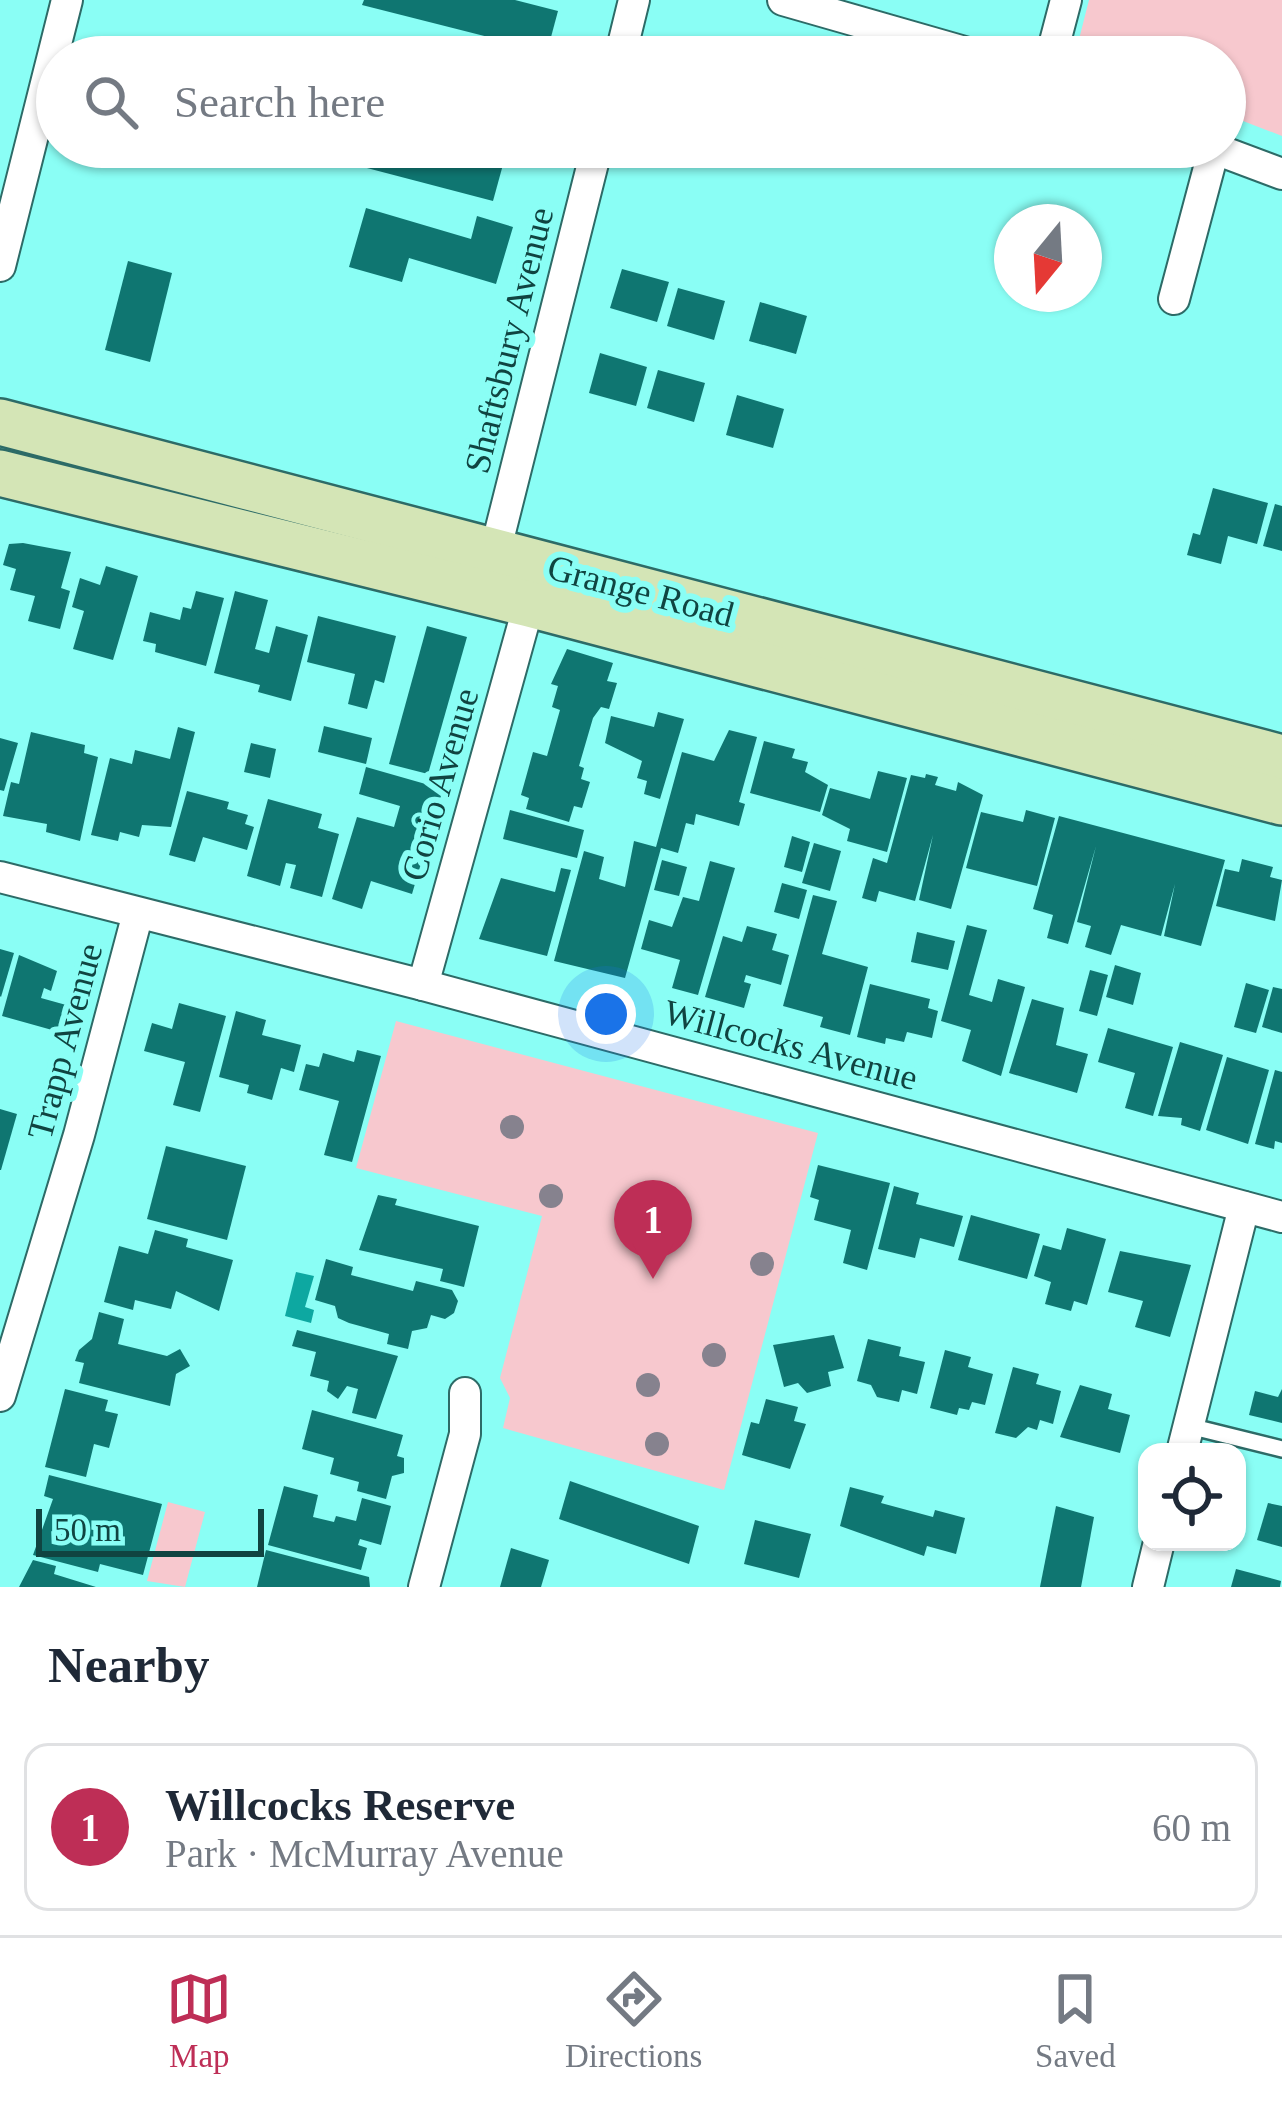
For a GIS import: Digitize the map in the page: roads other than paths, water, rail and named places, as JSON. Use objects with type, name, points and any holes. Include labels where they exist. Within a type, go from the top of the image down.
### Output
[{"type":"main road","name":"Grange Road","points":[[0,422],[495,552],[1143,744],[1282,802]]},
{"type":"main road","name":"Grange Road","points":[[0,473],[529,604],[1143,744],[1282,758]]},
{"type":"main road","points":[[495,552],[529,604]]},
{"type":"street","points":[[58,36],[67,0]]},
{"type":"street","points":[[625,36],[634,0]]},
{"type":"street","points":[[783,0],[909,36]]},
{"type":"street","points":[[1057,36],[1066,0]]},
{"type":"street","points":[[0,266],[36,123]]},
{"type":"street","points":[[1246,161],[1282,174]]},
{"type":"street","name":"Shaftsbury Avenue","points":[[495,552],[592,168]]},
{"type":"street","points":[[1174,298],[1207,168]]},
{"type":"street","name":"Corio Avenue","points":[[423,985],[529,604]]},
{"type":"street","name":"Willcocks Avenue","points":[[0,878],[423,985],[1282,1217]]},
{"type":"street","name":"Trapp Avenue","points":[[0,1396],[80,1136],[138,913]]},
{"type":"street","points":[[1185,1439],[1244,1207]]},
{"type":"street","points":[[424,1587],[466,1434],[465,1393]]},
{"type":"street","points":[[1148,1587],[1158,1551]]},
{"type":"lane","points":[[1185,1439],[1282,1448]]},
{"type":"water","points":[[296,1272],[314,1276],[305,1307],[314,1310],[311,1323],[285,1316]]},
{"type":"place","name":"Willcocks Reserve","points":[[653,1279]]}]
